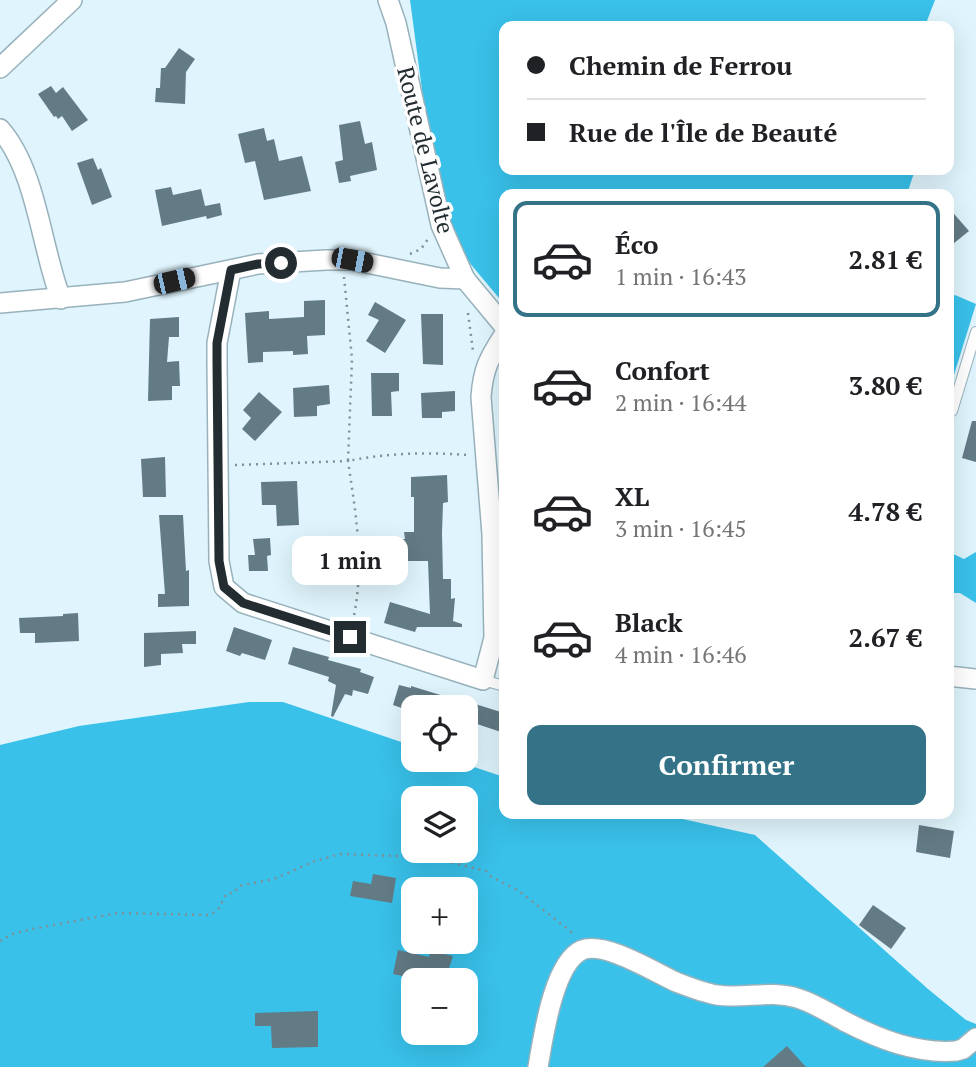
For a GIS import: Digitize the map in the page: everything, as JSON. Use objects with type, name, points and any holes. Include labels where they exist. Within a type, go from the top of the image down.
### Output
[{"type":"street","points":[[0,68],[72,0]]},
{"type":"street","name":"Route de Lavolte","points":[[388,0],[396,23],[441,225],[464,279],[499,320]]},
{"type":"street","points":[[0,129],[11,141],[32,195],[61,299]]},
{"type":"street","points":[[0,303],[142,289],[258,264],[340,271],[413,263],[430,268],[442,262],[450,248]]},
{"type":"street","points":[[413,263],[449,279],[464,279]]},
{"type":"street","points":[[231,270],[217,343],[219,561],[224,587],[243,603],[484,680],[494,638],[492,534],[481,397],[485,368],[499,344]]},
{"type":"street","points":[[954,677],[976,679]]},
{"type":"street","points":[[538,1067],[546,1026],[563,969],[583,950],[602,949],[678,982],[718,995],[762,993],[796,997],[882,1039],[911,1048],[956,1051],[963,1049],[976,1038]]},
{"type":"lane","points":[[954,404],[976,332]]},
{"type":"lane","points":[[484,680],[499,684]]},
{"type":"path","points":[[413,263],[430,235]]},
{"type":"path","points":[[340,271],[354,277]]},
{"type":"path","points":[[340,271],[352,359],[348,461],[360,549],[359,592],[350,637]]},
{"type":"path","points":[[468,312],[475,359],[485,368]]},
{"type":"path","points":[[218,467],[348,461],[373,456],[440,453],[485,456]]},
{"type":"path","points":[[0,941],[12,934],[37,928],[118,913],[209,915],[218,910],[226,894],[235,892],[242,885],[274,879],[315,861],[340,854],[429,857],[486,871],[490,876],[519,891],[573,933],[602,949]]},
{"type":"shaded area","points":[[410,0],[935,0],[927,21],[499,21],[499,175],[913,175],[909,189],[499,189],[499,298],[458,249],[445,210],[425,112]]},
{"type":"shaded area","points":[[954,296],[976,304],[954,375]]},
{"type":"shaded area","points":[[976,552],[976,603],[960,593],[954,593],[954,554],[964,559]]},
{"type":"shaded area","points":[[249,702],[283,702],[401,742],[401,772],[478,772],[478,768],[499,775],[499,819],[683,819],[755,835],[928,989],[966,1020],[976,1024],[976,1067],[0,1067],[0,745],[79,726]]},
{"type":"building","points":[[179,48],[195,59],[186,72],[185,104],[155,102],[156,88],[160,88],[161,68],[165,68]]},
{"type":"building","points":[[51,86],[56,93],[63,87],[88,120],[72,131],[62,116],[58,119],[54,117],[38,94]]},
{"type":"building","points":[[360,121],[365,144],[372,142],[377,170],[350,176],[351,181],[339,183],[335,162],[343,160],[339,125]]},
{"type":"building","points":[[264,128],[267,141],[274,139],[279,161],[302,156],[311,191],[264,200],[255,161],[245,163],[238,134]]},
{"type":"building","points":[[93,158],[98,170],[101,168],[112,197],[92,205],[77,163]]},
{"type":"building","points":[[171,187],[173,195],[201,189],[205,206],[220,203],[222,215],[162,226],[155,190]]},
{"type":"building","points":[[954,214],[969,231],[954,243]]},
{"type":"building","points":[[325,300],[325,335],[307,336],[308,354],[293,355],[293,351],[263,352],[263,362],[248,363],[245,313],[269,311],[269,319],[304,317],[304,301]]},
{"type":"building","points":[[375,302],[406,320],[385,353],[366,341],[379,320],[368,315]]},
{"type":"building","points":[[421,314],[443,314],[443,365],[423,364]]},
{"type":"building","points":[[179,317],[179,337],[169,337],[167,362],[179,361],[180,386],[172,386],[172,400],[148,401],[150,319]]},
{"type":"building","points":[[371,373],[399,373],[399,391],[391,392],[392,416],[372,416]]},
{"type":"building","points":[[329,385],[330,404],[317,406],[317,416],[294,417],[293,388]]},
{"type":"building","points":[[455,391],[455,411],[442,412],[442,418],[422,418],[421,393]]},
{"type":"building","points":[[259,392],[282,412],[255,441],[242,429],[251,418],[243,410]]},
{"type":"building","points":[[972,421],[976,421],[976,462],[962,458]]},
{"type":"building","points":[[165,457],[166,497],[143,497],[141,459]]},
{"type":"building","points":[[447,475],[448,502],[443,503],[443,579],[451,579],[451,599],[455,598],[453,621],[462,624],[462,627],[417,627],[415,632],[384,623],[390,602],[430,614],[428,561],[395,561],[394,539],[405,539],[404,532],[414,532],[411,477]]},
{"type":"building","points":[[297,481],[299,525],[277,526],[276,505],[262,505],[261,482]]},
{"type":"building","points":[[159,515],[183,515],[186,571],[189,570],[189,606],[158,607],[158,594],[165,594]]},
{"type":"building","points":[[270,538],[268,571],[249,571],[248,555],[255,555],[253,539]]},
{"type":"building","points":[[329,544],[331,583],[301,583],[299,545]]},
{"type":"building","points":[[78,613],[79,641],[35,643],[35,633],[20,633],[19,618]]},
{"type":"building","points":[[234,627],[272,640],[265,660],[226,651]]},
{"type":"building","points":[[196,631],[196,644],[182,644],[183,653],[161,654],[161,665],[144,667],[144,633]]},
{"type":"building","points":[[293,647],[329,657],[328,660],[361,669],[360,672],[374,677],[368,694],[353,690],[352,696],[345,694],[333,717],[331,716],[336,685],[328,681],[329,677],[288,664]]},
{"type":"building","points":[[399,685],[440,695],[401,695],[401,708],[393,705]]},
{"type":"building","points":[[478,705],[499,711],[499,731],[478,724]]},
{"type":"building","points":[[919,825],[954,831],[950,858],[916,852]]},
{"type":"building","points":[[373,874],[396,878],[392,903],[350,896],[353,881],[371,884]]},
{"type":"building","points":[[873,905],[906,928],[891,949],[859,925]]},
{"type":"building","points":[[398,950],[401,954],[453,956],[449,968],[401,968],[401,976],[393,974]]},
{"type":"building","points":[[318,1011],[318,1047],[272,1048],[271,1026],[255,1026],[255,1013]]},
{"type":"building","points":[[787,1046],[806,1067],[763,1067]]},
{"type":"route","points":[[281,263],[258,264],[231,270],[217,343],[219,561],[224,587],[243,603],[350,637]]}]
